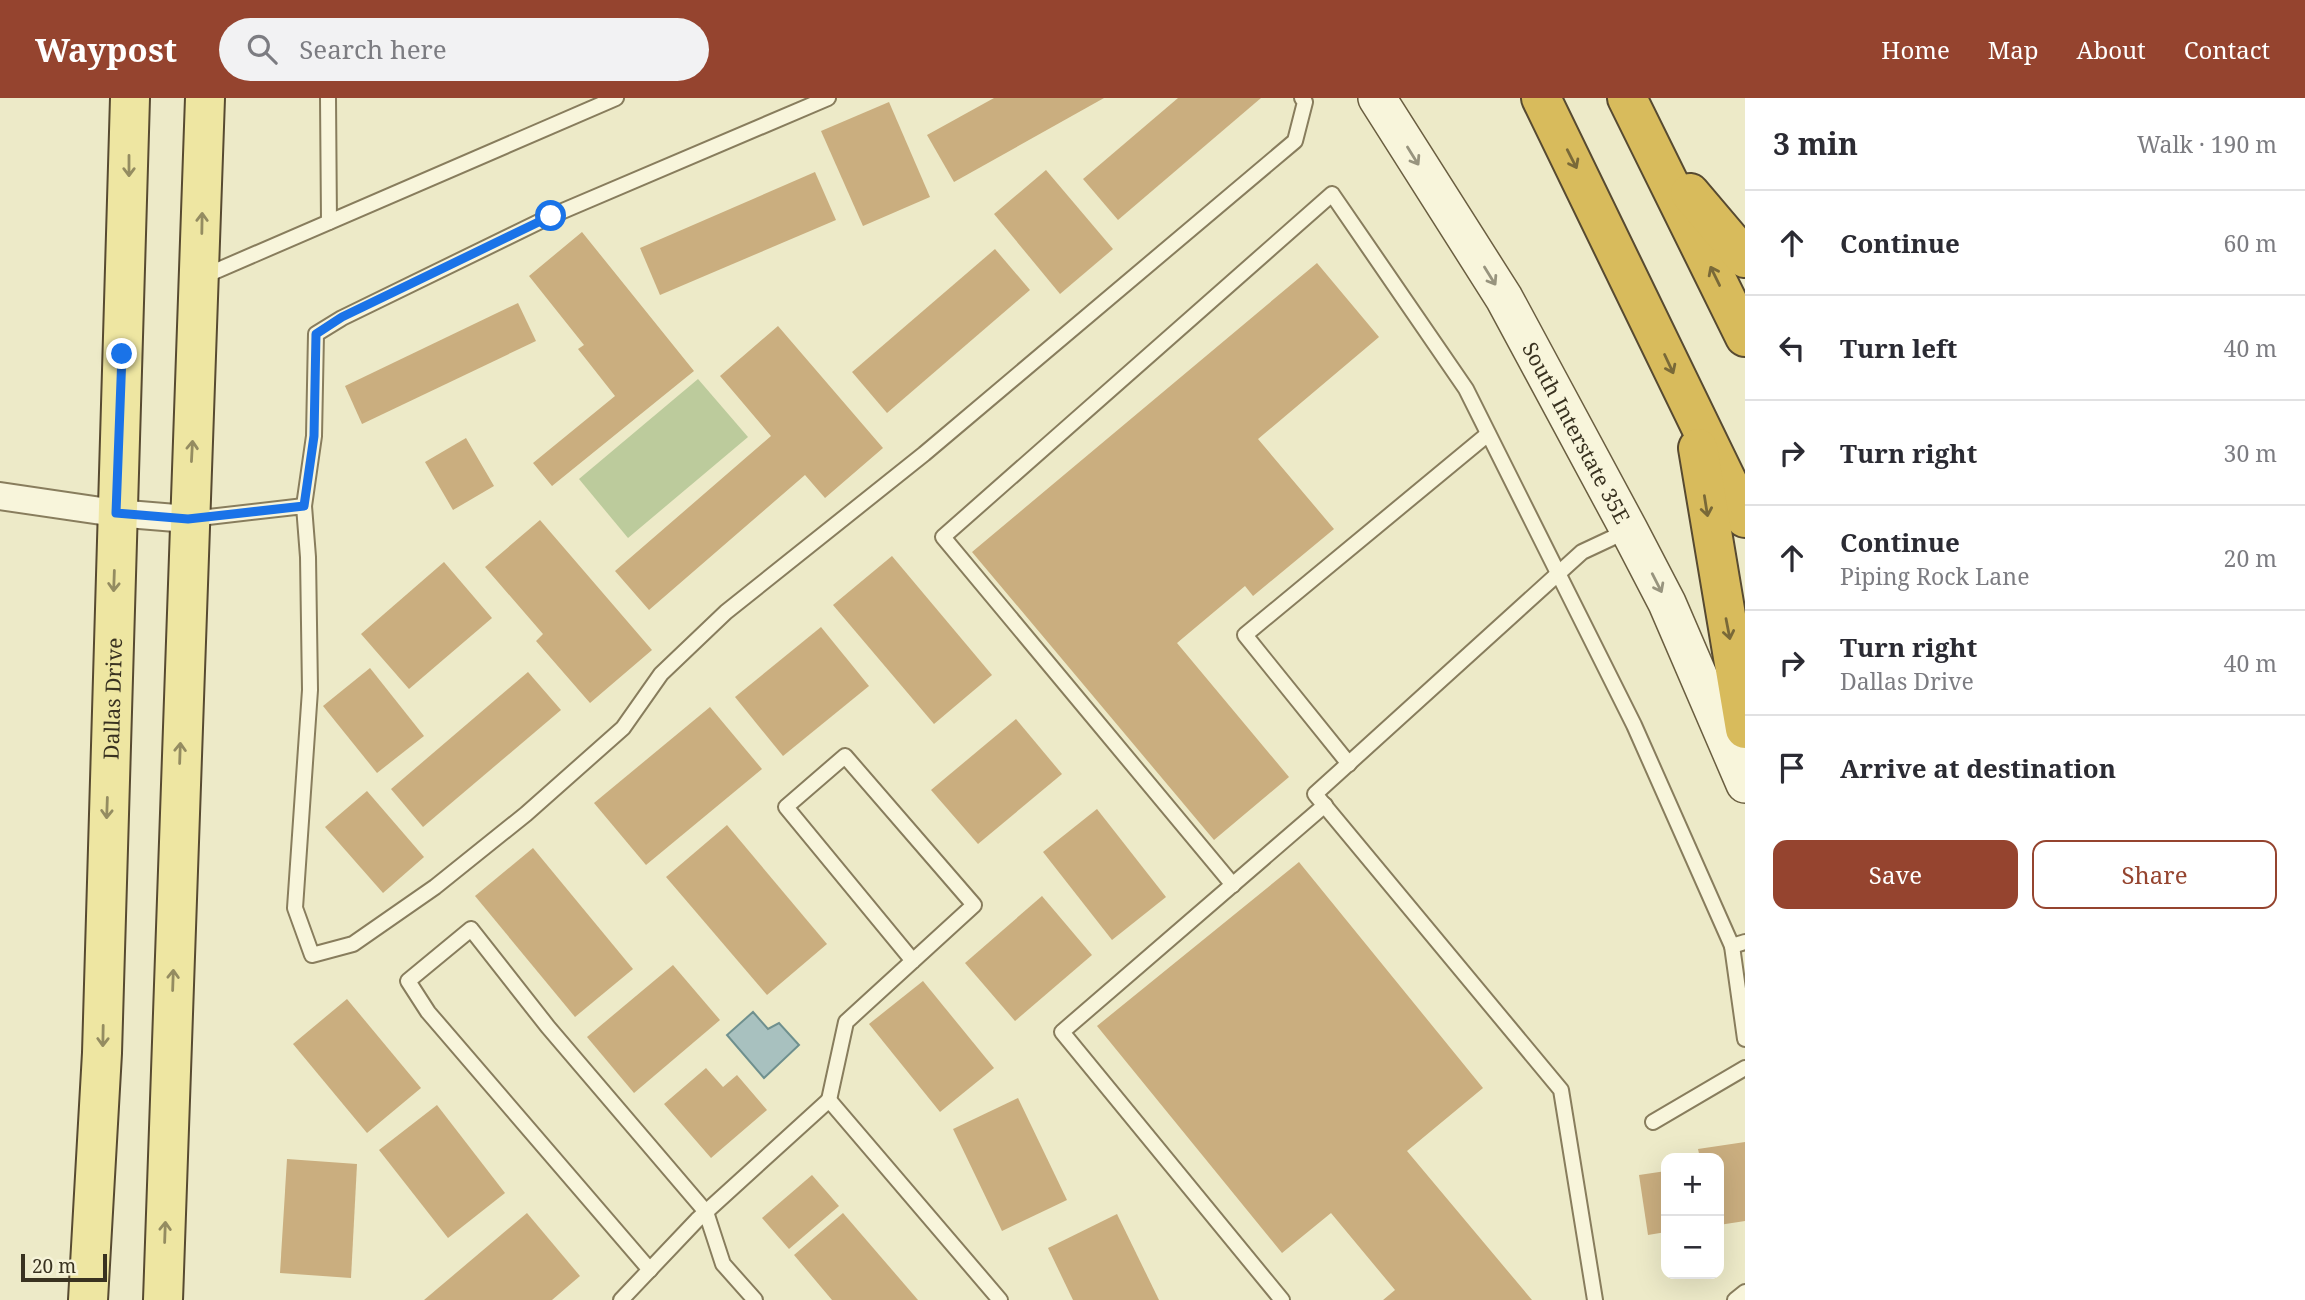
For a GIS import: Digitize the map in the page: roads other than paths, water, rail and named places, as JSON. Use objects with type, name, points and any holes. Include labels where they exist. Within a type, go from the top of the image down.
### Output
[{"type":"highway","points":[[1541,98],[1745,519]]},
{"type":"highway","points":[[1627,98],[1745,337]]},
{"type":"highway","points":[[1650,144],[1745,258]]},
{"type":"highway","points":[[1693,414],[1745,729]]},
{"type":"main road","name":"Dallas Drive","points":[[88,1300],[102,1053],[130,98]]},
{"type":"main road","points":[[163,1300],[188,519],[200,278],[205,98]]},
{"type":"main road","name":"South Interstate 35E","points":[[1377,98],[1504,298],[1629,530],[1667,603],[1745,784]]},
{"type":"street","points":[[0,496],[116,513],[188,519]]},
{"type":"lane","points":[[328,98],[329,222]]},
{"type":"lane","points":[[200,278],[616,98]]},
{"type":"lane","points":[[828,98],[551,216],[342,317],[316,334],[314,436],[304,506],[308,557],[310,690],[295,908],[312,956],[353,944],[435,887],[526,814],[623,728],[661,674],[726,612],[924,454],[1295,141],[1305,102],[1302,98]]},
{"type":"lane","points":[[1233,885],[943,537],[1332,194],[1466,388],[1634,725],[1738,944],[1745,1039]]},
{"type":"lane","points":[[1349,764],[1245,635],[1488,434]]},
{"type":"lane","points":[[188,519],[304,506]]},
{"type":"lane","points":[[1595,1300],[1561,1090],[1315,793],[1582,552],[1629,530]]},
{"type":"lane","points":[[621,1300],[706,1212],[829,1100],[846,1022],[913,961],[974,905],[845,756],[786,807],[913,961]]},
{"type":"lane","points":[[1282,1300],[1062,1032],[1325,805]]},
{"type":"lane","points":[[650,1270],[428,1013],[408,981],[471,929],[548,1027],[706,1212],[723,1264],[755,1300]]},
{"type":"lane","points":[[1653,1122],[1745,1068]]},
{"type":"lane","points":[[829,1100],[1000,1300]]},
{"type":"lane","points":[[1735,1300],[1745,1292]]},
{"type":"water","points":[[753,1012],[768,1029],[779,1023],[799,1045],[764,1078],[727,1035]]}]
